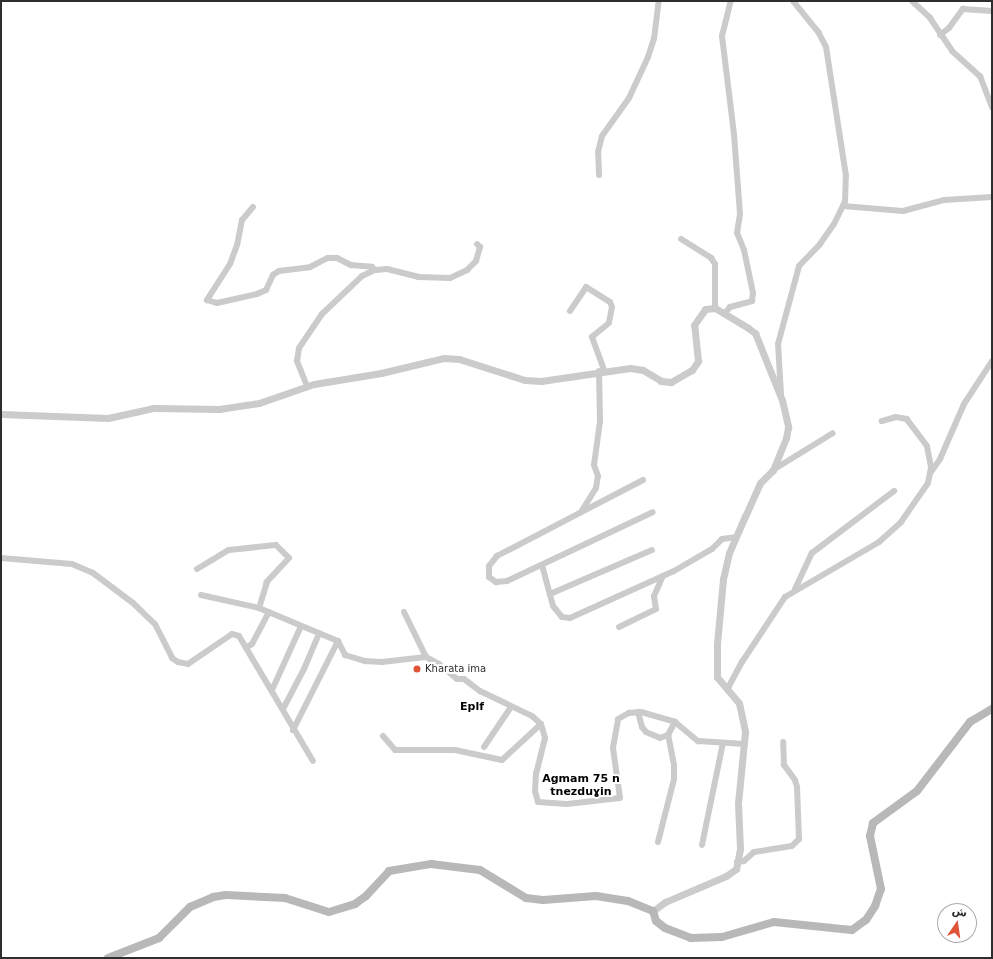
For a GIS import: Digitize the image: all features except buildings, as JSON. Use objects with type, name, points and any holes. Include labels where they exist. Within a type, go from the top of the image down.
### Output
[{"type":"main road","points":[[108,958],[159,938],[190,907],[213,897],[226,895],[285,898],[329,912],[355,904],[366,896],[389,871],[430,864],[480,870],[526,898],[543,900],[607,897],[628,901],[653,911],[656,921],[665,928],[691,938],[705,939],[722,937],[774,922],[844,931],[860,926],[875,906],[881,889],[870,836],[873,823],[917,791],[970,722],[992,709]]},
{"type":"street","points":[[599,175],[598,152],[602,136],[629,98],[648,57],[654,39],[659,1]]},
{"type":"street","points":[[728,315],[725,313],[730,307],[752,301],[753,293],[744,250],[737,233],[740,214],[734,134],[722,36],[731,1]]},
{"type":"street","points":[[773,470],[786,438],[788,426],[782,400],[778,344],[799,266],[820,244],[834,224],[842,206],[846,176],[830,61],[819,33],[793,1]]},
{"type":"street","points":[[912,1],[930,18],[952,51],[980,76],[992,108]]},
{"type":"street","points":[[940,35],[949,28],[963,9],[992,11]]},
{"type":"street","points":[[842,206],[903,211],[944,200],[992,196]]},
{"type":"street","points":[[253,208],[242,220],[237,245],[230,264],[207,300],[217,303],[257,294],[266,290],[273,276],[280,271],[310,267],[328,258],[337,258],[351,265],[372,267],[376,270]]},
{"type":"street","points":[[680,239],[711,258],[715,264],[715,308]]},
{"type":"street","points":[[307,386],[298,360],[299,348],[322,314],[362,276],[376,270],[387,269],[418,276],[450,278],[467,270],[476,262],[480,247],[477,244]]},
{"type":"street","points":[[570,311],[586,287],[610,302],[612,307],[609,323],[592,337],[601,371],[600,421],[594,465],[598,476],[596,488],[581,511]]},
{"type":"street","points":[[1,414],[108,418],[153,408],[219,409],[259,403],[307,386],[381,373],[444,358],[459,359],[525,380],[541,381],[601,371],[630,368],[643,370],[661,381],[671,382],[692,370],[698,361],[694,325],[698,316],[705,309],[715,308],[755,333],[782,400]]},
{"type":"street","points":[[930,473],[940,459],[964,404],[992,360]]},
{"type":"street","points":[[728,688],[742,662],[785,597],[879,542],[901,522],[928,483],[930,473],[927,446],[907,419],[896,417],[882,421]]},
{"type":"street","points":[[653,911],[665,902],[726,876],[736,869],[740,849],[738,803],[745,744],[739,703],[728,688],[717,677],[717,644],[723,579],[730,553],[760,483],[773,470],[833,433]]},
{"type":"street","points":[[643,480],[497,556],[489,566],[489,577],[496,582],[507,581],[654,512]]},
{"type":"street","points":[[795,590],[812,553],[894,491]]},
{"type":"street","points":[[542,565],[557,613],[570,618],[663,576],[712,549],[722,539],[737,537]]},
{"type":"street","points":[[197,569],[229,550],[276,545],[289,558],[267,582],[259,608]]},
{"type":"street","points":[[550,594],[652,550]]},
{"type":"street","points":[[1,558],[72,564],[93,572],[133,603],[155,624],[172,658],[178,662],[188,664],[196,660],[232,634],[239,636],[272,690],[293,730],[312,761]]},
{"type":"street","points":[[619,627],[656,609],[654,596],[663,576]]},
{"type":"street","points":[[201,595],[259,608],[269,612],[338,641],[345,655],[365,662],[382,662],[426,657],[440,664],[457,679],[464,679],[480,691],[532,716],[541,724],[545,738],[536,774],[535,791],[538,802],[602,802],[620,798],[612,748],[618,719],[629,713],[638,712],[675,722],[698,741],[745,744]]},
{"type":"street","points":[[246,648],[252,644],[269,612]]},
{"type":"street","points":[[404,612],[426,657]]},
{"type":"street","points":[[272,690],[302,626]]},
{"type":"street","points":[[283,709],[304,669],[319,633]]},
{"type":"street","points":[[293,730],[338,641]]},
{"type":"street","points":[[484,747],[511,707]]},
{"type":"street","points":[[638,712],[642,727],[646,732],[660,738],[668,735]]},
{"type":"street","points":[[658,842],[674,779],[674,765],[668,735],[675,722]]},
{"type":"street","points":[[383,736],[395,750],[455,750],[502,760],[541,724]]},
{"type":"street","points":[[737,862],[744,861],[754,852],[792,846],[799,839],[797,787],[795,780],[784,765],[783,742]]},
{"type":"street","points":[[702,845],[723,743]]},
{"type":"place","name":"Kharata ima","points":[[417,669]]},
{"type":"district","name":"Eplf","points":[[472,707]]},
{"type":"district","name":"Agmam 75 n tnezduɣin","points":[[581,786]]}]
